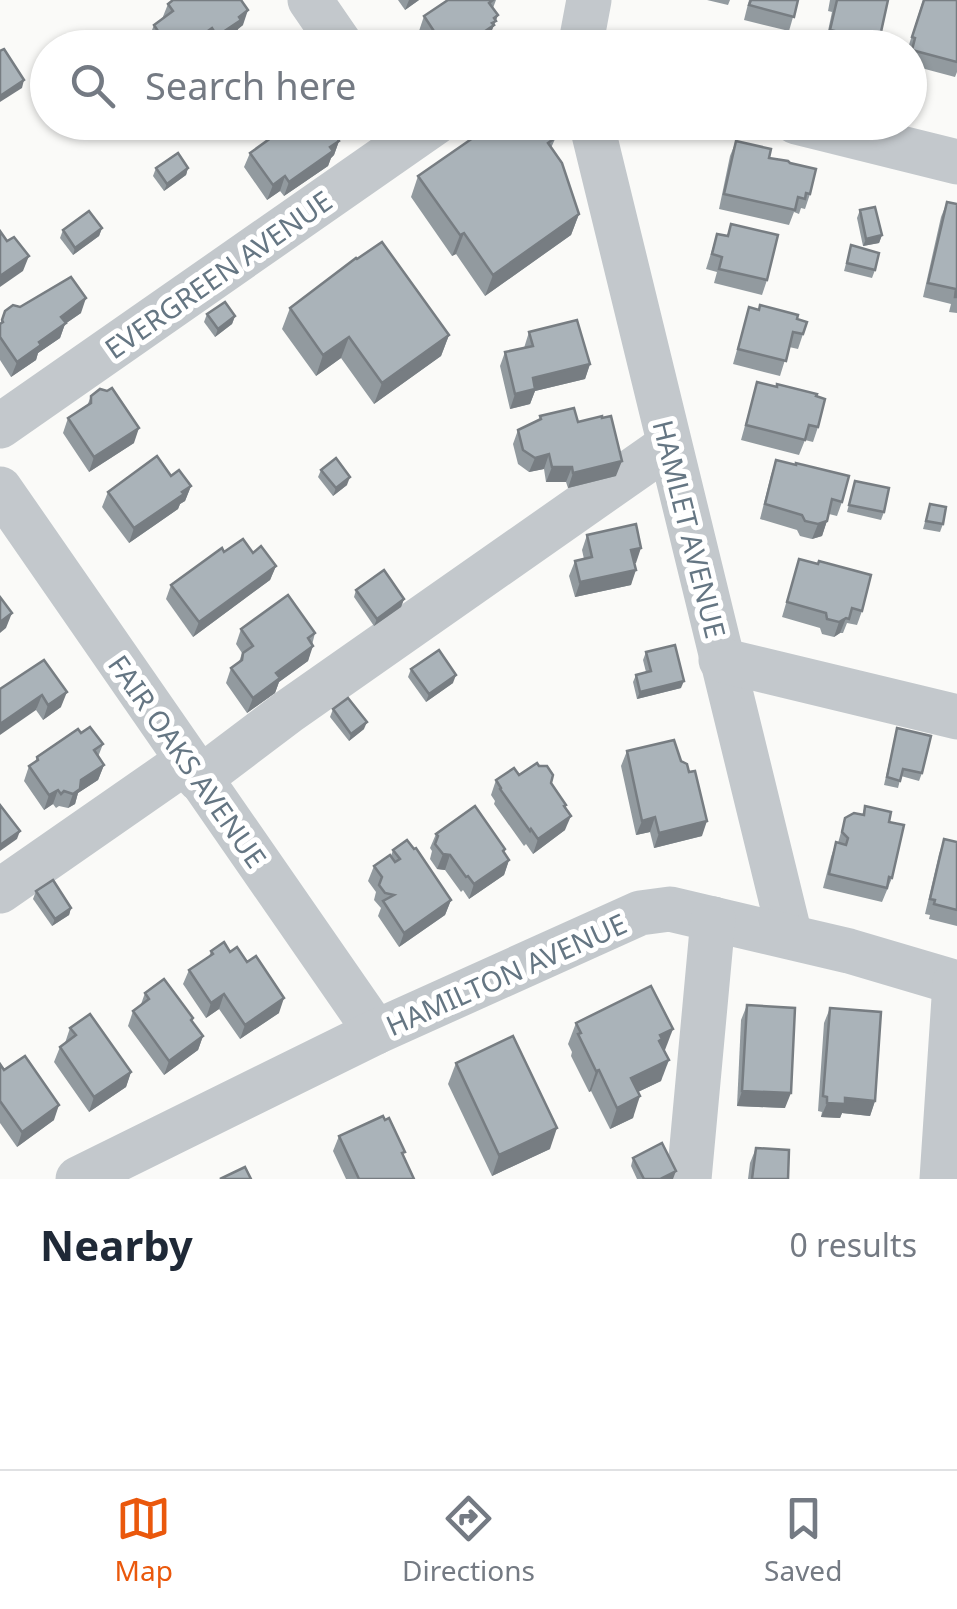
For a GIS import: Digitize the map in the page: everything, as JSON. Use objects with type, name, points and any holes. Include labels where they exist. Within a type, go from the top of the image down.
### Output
[{"type":"street","points":[[310,0],[331,30]]},
{"type":"street","points":[[583,30],[589,0]]},
{"type":"street","name":"EVERGREEN AVENUE","points":[[0,426],[398,140]]},
{"type":"street","name":"HAMLET AVENUE","points":[[595,140],[790,936]]},
{"type":"street","points":[[868,140],[957,162]]},
{"type":"street","points":[[0,891],[289,710],[669,445]]},
{"type":"street","name":"FAIR OAKS AVENUE","points":[[0,490],[376,1032]]},
{"type":"street","points":[[721,660],[957,717]]},
{"type":"street","name":"HAMILTON AVENUE","points":[[78,1179],[376,1032],[640,914],[670,909],[849,951],[956,983]]},
{"type":"street","points":[[689,1179],[713,919]]},
{"type":"street","points":[[942,1179],[956,983]]},
{"type":"building","points":[[173,0],[241,0],[248,10],[226,30],[157,30],[154,25],[173,11],[168,4]]},
{"type":"building","points":[[448,0],[493,0],[489,3],[498,15],[487,30],[433,30],[424,16]]},
{"type":"building","points":[[751,0],[798,0],[794,17],[749,5]]},
{"type":"building","points":[[837,0],[888,0],[881,30],[830,30]]},
{"type":"building","points":[[924,0],[957,0],[957,62],[927,54],[927,30],[914,30]]},
{"type":"building","points":[[4,49],[24,80],[0,96],[0,51]]},
{"type":"building","points":[[268,140],[339,141],[330,147],[333,151],[289,182],[285,176],[273,185],[250,153]]},
{"type":"building","points":[[470,140],[552,140],[548,143],[562,163],[579,214],[493,275],[418,176]]},
{"type":"building","points":[[736,141],[771,149],[769,158],[816,169],[810,194],[806,193],[805,199],[798,197],[795,210],[724,194]]},
{"type":"building","points":[[178,153],[188,168],[167,184],[156,168]]},
{"type":"building","points":[[947,202],[957,204],[957,297],[956,289],[928,283]]},
{"type":"building","points":[[875,207],[882,235],[866,239],[860,210]]},
{"type":"building","points":[[89,211],[102,228],[75,248],[63,230]]},
{"type":"building","points":[[731,224],[778,235],[767,280],[719,269],[722,257],[712,254],[717,234],[728,236]]},
{"type":"building","points":[[0,231],[7,241],[14,237],[29,256],[0,276]]},
{"type":"building","points":[[382,242],[449,335],[382,383],[349,337],[323,355],[290,308]]},
{"type":"building","points":[[851,245],[879,253],[875,270],[847,263]]},
{"type":"building","points":[[71,277],[86,298],[61,317],[66,323],[17,362],[0,337],[5,311],[13,305],[20,307]]},
{"type":"building","points":[[225,302],[235,316],[218,329],[207,314]]},
{"type":"building","points":[[760,305],[798,315],[797,319],[807,322],[803,334],[793,332],[786,361],[738,349],[749,307],[759,310]]},
{"type":"building","points":[[577,320],[590,364],[533,378],[535,389],[515,394],[505,352],[533,346],[529,332]]},
{"type":"building","points":[[757,382],[825,399],[818,427],[809,425],[805,440],[746,425]]},
{"type":"building","points":[[112,388],[139,428],[94,457],[68,418],[91,403],[91,396],[100,389]]},
{"type":"building","points":[[574,408],[578,422],[611,416],[622,461],[573,473],[572,467],[552,467],[549,454],[535,458],[523,450],[518,430],[541,419],[540,416]]},
{"type":"building","points":[[157,456],[171,476],[179,470],[191,486],[134,528],[108,492]]},
{"type":"building","points":[[336,458],[350,477],[336,488],[321,470]]},
{"type":"building","points":[[776,460],[849,476],[842,502],[832,499],[827,521],[805,521],[802,515],[765,504]]},
{"type":"building","points":[[855,481],[889,488],[884,512],[849,505]]},
{"type":"building","points":[[930,504],[946,507],[943,524],[926,521]]},
{"type":"building","points":[[636,524],[641,548],[631,550],[636,570],[580,582],[575,561],[592,557],[587,535]]},
{"type":"building","points":[[243,539],[253,553],[261,546],[276,566],[199,622],[171,585],[222,548],[224,552]]},
{"type":"building","points":[[799,559],[871,575],[862,611],[852,608],[849,619],[839,622],[827,619],[826,613],[787,602]]},
{"type":"building","points":[[384,570],[404,599],[377,619],[356,590]]},
{"type":"building","points":[[288,595],[315,633],[308,638],[313,646],[276,673],[280,678],[253,698],[231,668],[253,646],[241,629]]},
{"type":"building","points":[[0,597],[12,613],[0,622]]},
{"type":"building","points":[[675,645],[684,681],[640,692],[636,675],[651,671],[646,652]]},
{"type":"building","points":[[439,650],[456,675],[429,694],[411,669]]},
{"type":"building","points":[[44,660],[67,692],[48,705],[42,695],[0,724],[0,689]]},
{"type":"building","points":[[348,698],[367,722],[351,734],[333,709]]},
{"type":"building","points":[[90,727],[103,744],[94,750],[104,765],[81,780],[80,789],[73,794],[61,794],[58,790],[49,795],[29,766],[78,729],[81,733]]},
{"type":"building","points":[[897,728],[931,736],[922,773],[903,769],[900,781],[887,777]]},
{"type":"building","points":[[674,740],[681,761],[687,764],[689,772],[695,771],[707,821],[659,833],[655,817],[642,821],[627,751]]},
{"type":"building","points":[[537,763],[547,766],[553,775],[551,783],[571,816],[538,839],[496,780],[514,768],[519,775]]},
{"type":"building","points":[[0,805],[20,831],[0,845]]},
{"type":"building","points":[[475,806],[509,860],[474,884],[450,855],[443,854],[435,844],[436,834]]},
{"type":"building","points":[[865,806],[891,812],[889,822],[904,825],[887,888],[829,874],[836,842],[846,845],[848,838],[842,832],[845,818],[854,813],[864,815]]},
{"type":"building","points":[[944,839],[957,842],[957,910],[934,904],[935,900],[930,899]]},
{"type":"building","points":[[407,840],[451,900],[404,933],[383,901],[394,895],[385,893],[379,885],[382,877],[374,866],[390,855],[395,862],[400,859],[393,850]]},
{"type":"building","points":[[53,880],[71,908],[55,919],[36,891]]},
{"type":"building","points":[[224,942],[230,952],[237,947],[247,962],[256,956],[284,998],[245,1025],[224,994],[211,1003],[189,970]]},
{"type":"building","points":[[164,979],[203,1036],[169,1061],[133,1011],[149,999],[145,993]]},
{"type":"building","points":[[651,986],[673,1029],[660,1035],[659,1041],[669,1060],[631,1078],[640,1096],[617,1108],[576,1023]]},
{"type":"building","points":[[747,1005],[795,1008],[791,1093],[742,1091]]},
{"type":"building","points":[[830,1008],[881,1012],[875,1101],[845,1098],[845,1104],[827,1103],[823,1096]]},
{"type":"building","points":[[90,1014],[131,1072],[94,1097],[60,1047],[76,1035],[70,1028]]},
{"type":"building","points":[[513,1036],[557,1128],[499,1155],[456,1063]]},
{"type":"building","points":[[25,1056],[59,1105],[22,1132],[0,1101],[0,1064],[4,1070]]},
{"type":"building","points":[[383,1116],[385,1120],[389,1118],[414,1179],[359,1179],[339,1136]]},
{"type":"building","points":[[662,1143],[676,1171],[660,1179],[644,1179],[633,1158]]},
{"type":"building","points":[[756,1148],[789,1150],[788,1179],[752,1179]]},
{"type":"building","points":[[245,1167],[251,1179],[220,1179]]}]
